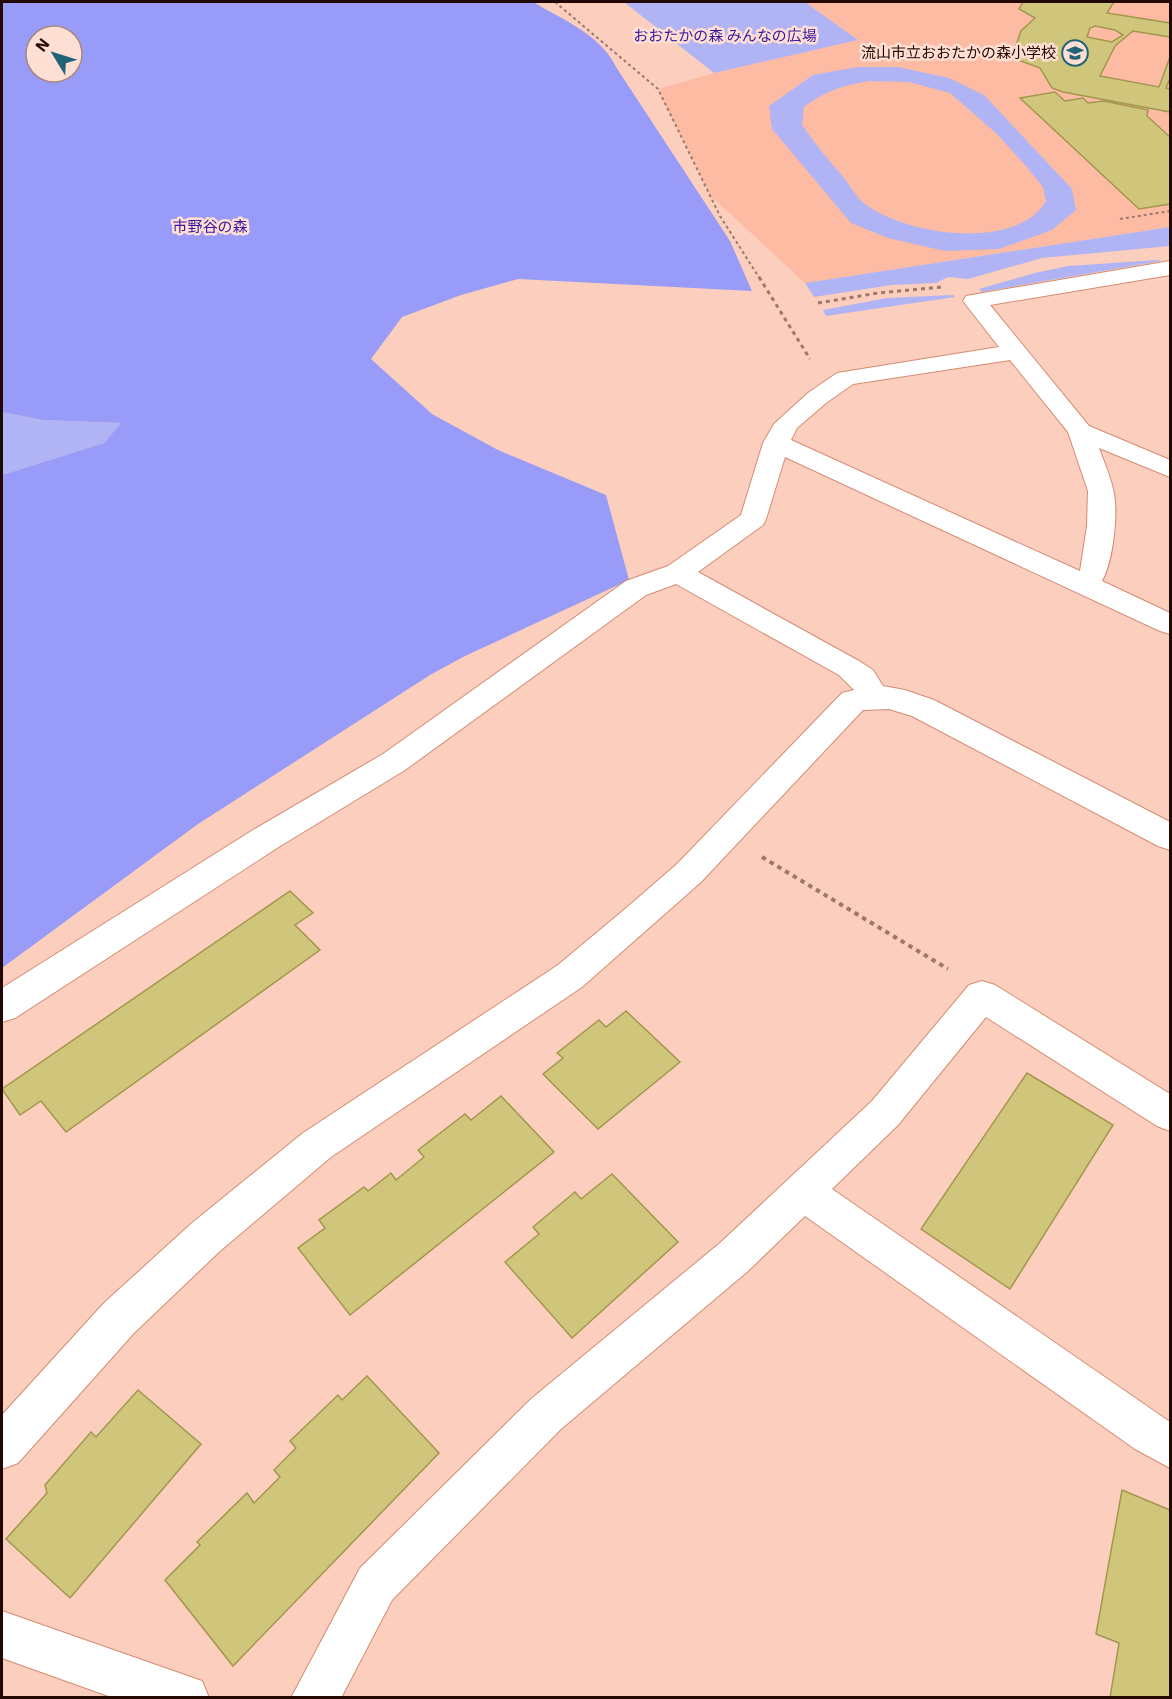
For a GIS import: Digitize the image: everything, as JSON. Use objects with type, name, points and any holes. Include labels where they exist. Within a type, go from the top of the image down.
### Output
[{"type":"street","points":[[1086,585],[1094,571],[1101,526],[1101,491],[1080,431],[974,301],[1170,268]]},
{"type":"street","points":[[2,1007],[265,839],[394,762],[636,588],[678,573],[753,519],[776,443],[787,424],[817,398],[846,378],[1016,351]]},
{"type":"street","points":[[1080,431],[1170,469]]},
{"type":"street","points":[[776,443],[1170,624]]},
{"type":"street","points":[[678,573],[849,668],[862,678],[873,696]]},
{"type":"street","points":[[2,1447],[119,1318],[206,1238],[317,1145],[570,975],[689,873],[837,715],[853,701],[873,696],[898,698],[923,708],[1170,837]]},
{"type":"street","points":[[315,1698],[376,1584],[546,1414],[734,1257],[885,1113],[982,996],[1170,1114]]},
{"type":"street","points":[[803,1192],[1170,1446]]},
{"type":"street","points":[[2,1635],[184,1698]]},
{"type":"path","points":[[555,2],[658,89],[720,216],[816,368],[846,378]]},
{"type":"path","points":[[1120,219],[1170,211]]},
{"type":"path","points":[[818,303],[878,293],[950,286]]},
{"type":"path","points":[[753,852],[968,980],[982,996]]},
{"type":"shaded area","points":[[805,2],[1170,2],[1170,227],[805,283],[711,196],[658,89],[725,70],[857,40]]},
{"type":"green space","name":"市野谷の森","points":[[2,2],[533,2],[580,29],[610,56],[730,241],[752,291],[518,279],[461,295],[402,317],[371,359],[432,414],[498,450],[606,495],[629,580],[465,656],[430,675],[198,824],[2,968],[2,475],[104,443],[121,423],[43,420],[2,412]]},
{"type":"green space","name":"おおたかの森 みんなの広場","points":[[624,2],[805,2],[858,40],[714,73]]},
{"type":"green space","points":[[857,67],[898,67],[949,78],[984,95],[1072,189],[1076,210],[1052,230],[999,249],[945,251],[888,238],[851,223],[772,129],[769,106],[813,75]],"holes":[[[870,81],[909,82],[950,93],[997,134],[1043,187],[1046,201],[1031,217],[1011,227],[986,233],[960,233],[906,224],[883,215],[859,199],[802,125],[804,107],[820,97],[852,84]]]},
{"type":"green space","points":[[1170,227],[1170,246],[1042,258],[968,279],[948,277],[936,283],[892,285],[814,297],[805,283]]},
{"type":"green space","points":[[1161,261],[982,292],[979,289],[1068,266]]},
{"type":"green space","points":[[953,295],[955,297],[826,316],[823,310],[887,298]]},
{"type":"green space","points":[[2,412],[43,420],[121,423],[104,443],[2,475]]},
{"type":"building","points":[[1023,2],[1114,2],[1107,13],[1170,23],[1170,37],[1133,31],[1115,46],[1100,76],[1159,87],[1170,57],[1170,78],[1166,88],[1170,89],[1170,112],[1052,88],[1040,68],[1018,60],[1015,54],[1021,31],[1035,18],[1019,9]],"holes":[[[1095,26],[1115,30],[1123,35],[1112,42],[1087,37],[1090,28]]]},
{"type":"building","points":[[1055,92],[1065,101],[1083,98],[1088,103],[1104,101],[1148,110],[1147,116],[1170,137],[1170,204],[1139,209],[1020,98]]},
{"type":"building","points":[[290,891],[313,913],[295,925],[320,950],[66,1132],[41,1101],[20,1115],[2,1089]]},
{"type":"building","points":[[626,1011],[680,1062],[598,1129],[543,1074],[563,1058],[557,1053],[599,1020],[606,1027]]},
{"type":"building","points":[[1027,1073],[1113,1125],[1010,1289],[921,1229]]},
{"type":"building","points":[[501,1096],[554,1152],[350,1315],[298,1248],[325,1228],[319,1220],[364,1187],[368,1191],[391,1173],[396,1180],[424,1157],[418,1150],[465,1114],[471,1120]]},
{"type":"building","points":[[612,1174],[678,1242],[572,1338],[505,1262],[539,1234],[533,1227],[575,1192],[581,1199]]},
{"type":"building","points":[[367,1376],[439,1453],[233,1666],[165,1580],[200,1545],[197,1542],[247,1493],[254,1503],[280,1477],[274,1470],[296,1448],[290,1441],[338,1395],[342,1400]]},
{"type":"building","points":[[138,1390],[201,1444],[70,1598],[6,1539],[47,1493],[45,1485],[91,1432],[96,1437]]},
{"type":"building","points":[[1122,1490],[1170,1510],[1170,1698],[1110,1698],[1119,1643],[1096,1634]]},
{"type":"place","name":"流山市立おおたかの森小学校","points":[[1075,53]]}]
